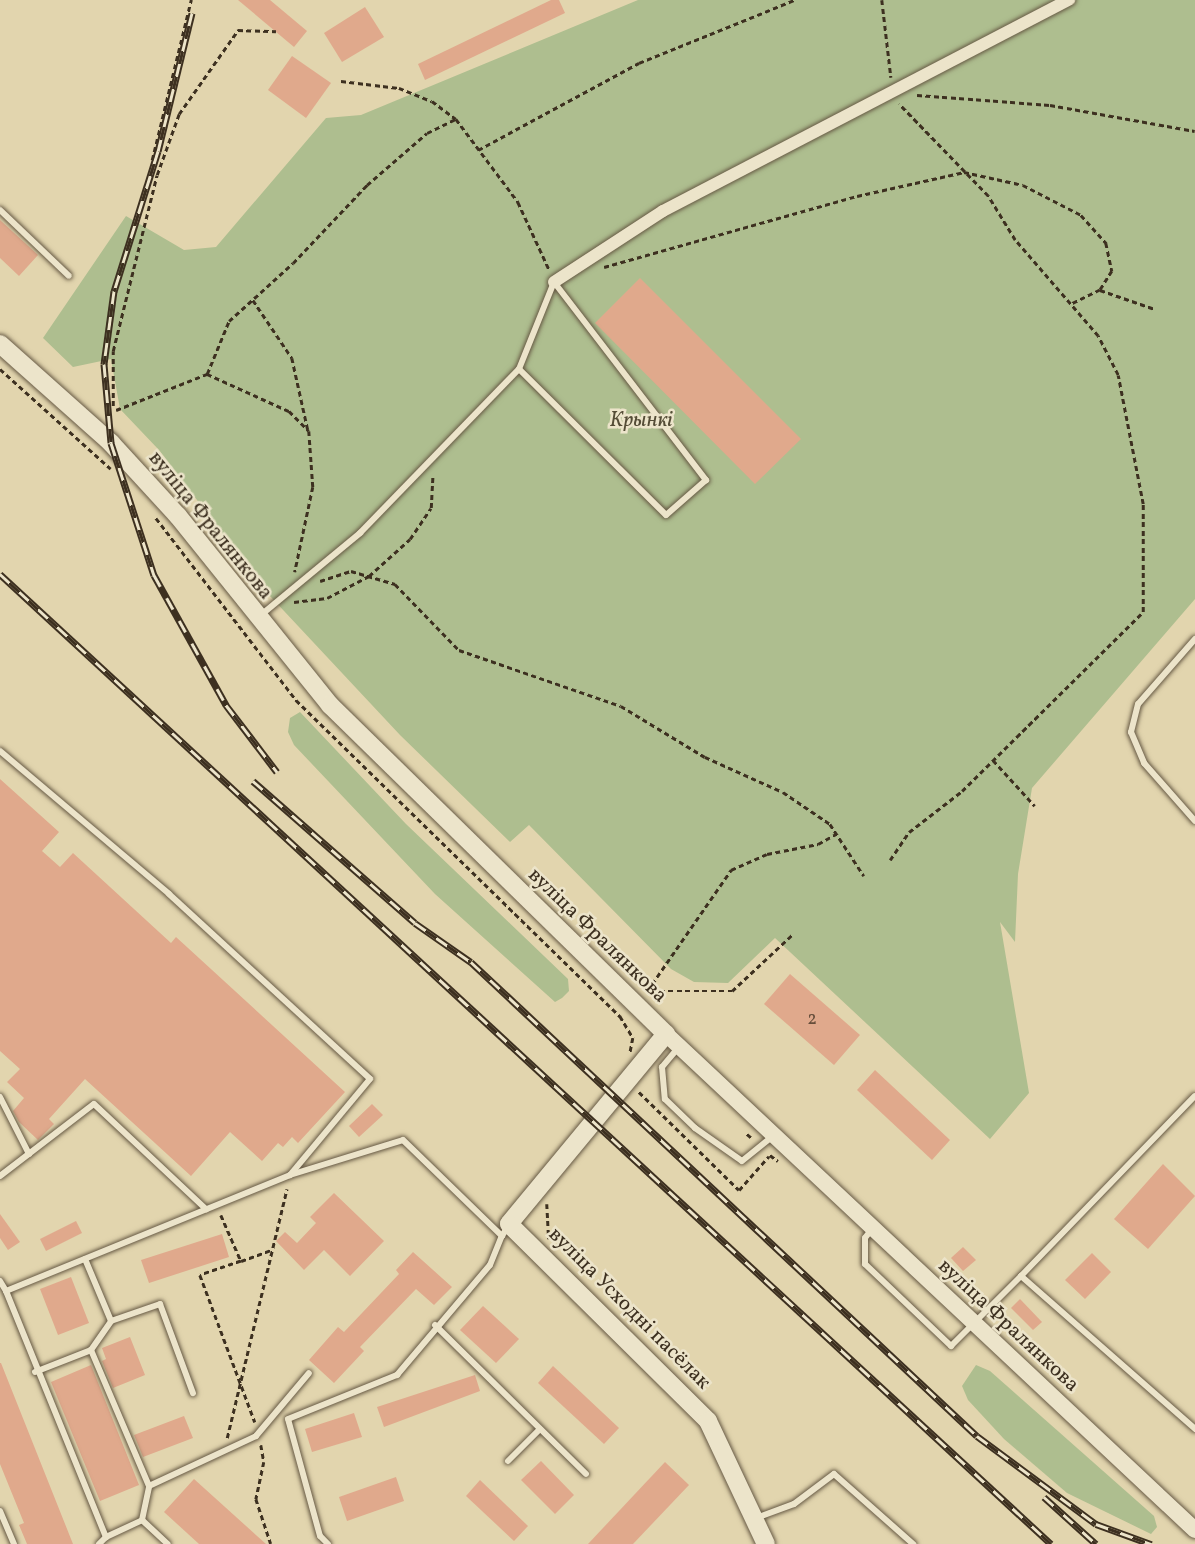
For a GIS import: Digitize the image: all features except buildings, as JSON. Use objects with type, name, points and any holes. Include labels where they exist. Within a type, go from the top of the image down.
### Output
[{"type":"main road","name":"вуліца Фралянкова","points":[[0,344],[111,443],[178,516],[257,618],[330,705],[672,1040]]},
{"type":"main road","points":[[506,1230],[672,1040]]},
{"type":"main road","name":"вуліца Усходні пасёлак","points":[[506,1230],[541,1254],[708,1421],[766,1544]]},
{"type":"street","points":[[554,282],[663,211],[1069,0]]},
{"type":"street","name":"вуліца Фралянкова","points":[[672,1040],[973,1325],[1195,1530]]},
{"type":"lane","points":[[0,210],[69,276]]},
{"type":"lane","points":[[519,369],[666,515],[706,480],[554,282]]},
{"type":"lane","points":[[257,618],[360,533],[519,369],[554,282]]},
{"type":"lane","points":[[1195,639],[1138,704],[1131,732],[1144,763],[1195,821]]},
{"type":"lane","points":[[0,751],[169,894],[370,1079],[290,1175]]},
{"type":"lane","points":[[672,1040],[662,1067],[665,1099],[695,1128],[742,1161],[761,1151],[774,1136]]},
{"type":"lane","points":[[872,1229],[865,1238],[865,1264],[951,1346],[1195,1096]]},
{"type":"lane","points":[[0,1097],[29,1154]]},
{"type":"lane","points":[[0,1176],[94,1104],[206,1209]]},
{"type":"lane","points":[[6,1291],[290,1175],[403,1140],[506,1230],[490,1265],[435,1325],[397,1375],[288,1419],[320,1536],[328,1544]]},
{"type":"lane","points":[[85,1259],[111,1321]]},
{"type":"lane","points":[[1021,1276],[1195,1429]]},
{"type":"lane","points":[[0,1281],[35,1373],[106,1536]]},
{"type":"lane","points":[[35,1373],[91,1350],[111,1321],[160,1304],[193,1393]]},
{"type":"lane","points":[[435,1325],[586,1474]]},
{"type":"lane","points":[[91,1350],[149,1486],[142,1520]]},
{"type":"lane","points":[[149,1486],[259,1432],[309,1373]]},
{"type":"lane","points":[[508,1461],[540,1429]]},
{"type":"lane","points":[[756,1518],[794,1504],[834,1474],[913,1544]]},
{"type":"lane","points":[[0,1511],[14,1544]]},
{"type":"lane","points":[[99,1544],[106,1536],[142,1520]]},
{"type":"lane","points":[[142,1520],[168,1544]]},
{"type":"path","points":[[152,160],[191,0]]},
{"type":"path","points":[[478,150],[639,63],[794,0]]},
{"type":"path","points":[[882,0],[889,93],[988,196],[1015,240],[1098,336],[1118,375],[1143,504],[1143,612],[962,791],[909,832],[890,860]]},
{"type":"path","points":[[276,31],[238,30],[179,114],[157,175],[113,351],[114,408],[208,374],[289,411],[309,431]]},
{"type":"path","points":[[341,81],[399,88],[432,102],[456,119],[517,202],[554,282]]},
{"type":"path","points":[[916,95],[1050,105],[1195,131]]},
{"type":"path","points":[[208,374],[229,321],[366,185],[427,133],[456,119]]},
{"type":"path","points":[[599,268],[857,196],[964,172],[1023,186],[1081,215],[1106,243],[1112,271],[1100,290],[1071,304]]},
{"type":"path","points":[[1100,290],[1155,309]]},
{"type":"path","points":[[253,300],[292,358],[309,431],[313,486],[291,590],[351,571],[395,584],[459,650],[621,706],[705,757],[783,792],[830,824],[864,876]]},
{"type":"path","points":[[273,605],[327,598],[369,576],[410,539],[431,508],[434,457]]},
{"type":"path","points":[[993,760],[1035,806]]},
{"type":"path","points":[[652,984],[731,870],[767,854],[818,844],[836,834]]},
{"type":"path","points":[[660,990],[732,991],[793,934]]},
{"type":"path","points":[[633,1100],[645,1081]]},
{"type":"path","points":[[224,1451],[290,1175]]},
{"type":"path","points":[[541,1254],[550,1244],[547,1201],[552,1195]]},
{"type":"path","points":[[216,1205],[241,1261]]},
{"type":"path","points":[[271,1544],[256,1499],[264,1462],[259,1432],[200,1275],[272,1250]]},
{"type":"green space","name":"Крынкі","points":[[638,0],[1195,0],[1195,599],[1032,788],[1018,874],[1015,942],[1000,922],[1029,1093],[990,1139],[775,938],[728,983],[694,982],[671,969],[529,825],[510,842],[400,735],[270,596],[159,450],[120,409],[111,359],[73,367],[43,338],[126,216],[184,250],[216,247],[326,118],[361,115]]},
{"type":"green space","points":[[300,712],[406,824],[568,979],[569,991],[562,998],[555,1002],[435,894],[294,745],[288,732],[290,718]]},
{"type":"green space","points":[[976,1365],[990,1371],[1154,1516],[1157,1527],[1151,1534],[1067,1493],[1004,1439],[968,1400],[962,1386]]},
{"type":"railway","points":[[192,13],[158,151],[114,291],[104,364],[111,443],[154,575],[226,705],[277,772]]},
{"type":"railway","points":[[0,574],[1051,1544]]},
{"type":"railway","points":[[253,781],[415,923],[471,962],[977,1436],[1096,1524],[1151,1544]]},
{"type":"railway","points":[[1044,1497],[1096,1544]]}]
